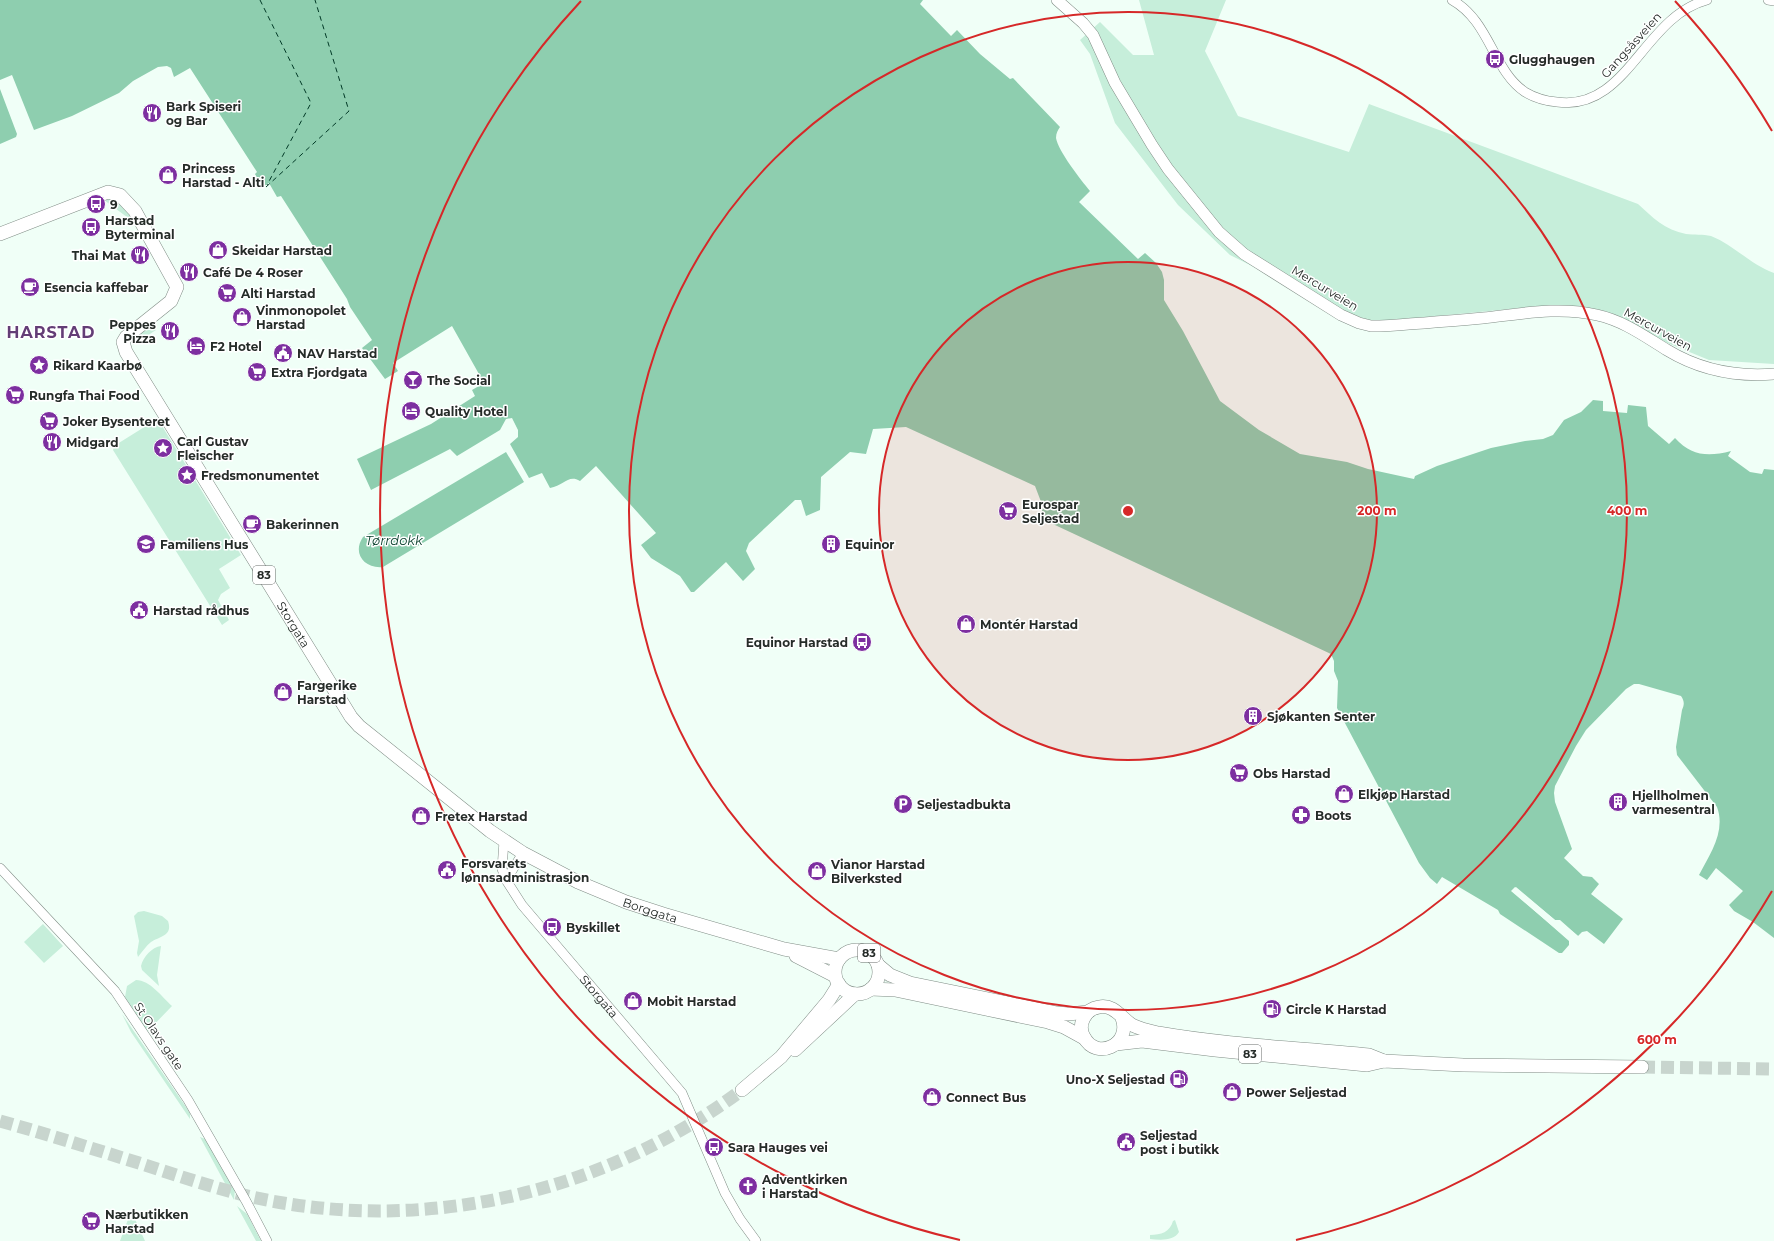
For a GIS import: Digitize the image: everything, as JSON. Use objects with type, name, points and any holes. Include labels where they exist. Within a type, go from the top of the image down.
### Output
[{"type":"highway","name":"Storgata","points":[[0,234],[103,193],[112,192],[120,195],[135,211],[178,287],[171,301],[132,332],[123,342],[130,359],[351,717],[359,726],[410,768],[504,841],[523,853]]},
{"type":"highway","name":"Borggata","points":[[523,853],[578,882],[626,902],[784,949],[839,959]]},
{"type":"highway","name":"Borggata","points":[[784,949],[837,980]]},
{"type":"highway","name":"83","points":[[742,1090],[781,1057],[829,1000],[837,980],[836,967],[839,959],[852,950],[862,950],[870,954],[878,966],[890,975],[910,984],[1057,1013],[1088,1012],[1096,1008],[1108,1007],[1122,1018],[1143,1030],[1156,1033],[1209,1040],[1369,1055],[1384,1061]]},
{"type":"highway","name":"83","points":[[870,990],[878,979],[878,966]]},
{"type":"highway","name":"83","points":[[837,980],[846,991],[855,994],[870,990],[895,990],[1064,1026],[1084,1038],[1088,1044],[1106,1049],[1116,1044],[1142,1041],[1215,1050],[1367,1065],[1384,1061],[1462,1065],[1642,1067]]},
{"type":"highway","name":"83","points":[[781,1057],[799,1048],[855,994]]},
{"type":"highway","points":[[1084,1038],[1081,1027],[1083,1019],[1088,1012]]},
{"type":"highway","points":[[1116,1044],[1121,1038],[1123,1032],[1122,1018]]},
{"type":"main road","name":"Mercurveien","points":[[1057,0],[1083,23],[1093,35],[1115,83],[1152,145],[1168,169],[1219,232],[1244,254],[1341,316],[1359,323],[1371,326],[1380,326],[1551,311],[1584,312],[1614,319],[1628,325],[1667,350],[1698,365],[1741,375],[1774,374]]},
{"type":"street","name":"Gangsåsveien","points":[[1452,0],[1462,6],[1476,19],[1502,66],[1525,92],[1544,100],[1564,103],[1584,101],[1595,97],[1609,88],[1628,69],[1656,34],[1672,18],[1691,6],[1707,0]]},
{"type":"street","points":[[1768,0],[1774,1]]},
{"type":"street","name":"Storgata","points":[[504,841],[502,869],[506,880],[522,905],[677,1085],[692,1113],[725,1193],[740,1219],[756,1241]]},
{"type":"street","points":[[506,880],[523,853]]},
{"type":"street","name":"St Olavs gate","points":[[0,868],[115,991],[188,1100],[267,1241]]},
{"type":"shaded area","points":[[1139,0],[1226,0],[1205,51],[1238,116],[1349,152],[1369,104],[1638,204],[1659,222],[1678,232],[1711,236],[1727,244],[1758,265],[1774,273],[1774,364],[1709,360],[1665,342],[1605,311],[1541,306],[1374,322],[1340,310],[1230,255],[1178,205],[1115,123],[1090,54],[1080,40],[1100,22],[1133,55],[1154,55]]},
{"type":"shaded area","points":[[111,199],[119,203],[128,212],[135,223],[104,200]]},
{"type":"shaded area","points":[[152,324],[156,330],[133,345],[139,334]]},
{"type":"shaded area","points":[[154,421],[159,421],[241,555],[219,569],[230,588],[221,594],[218,600],[229,620],[222,625],[113,450],[114,446]]},
{"type":"shaded area","points":[[144,911],[162,916],[168,921],[169,930],[165,935],[149,944],[138,957],[137,953],[139,941],[134,916],[138,912]]},
{"type":"shaded area","points":[[43,924],[63,946],[44,963],[24,942]]},
{"type":"shaded area","points":[[161,946],[157,975],[159,986],[142,970],[141,966],[148,953],[154,948]]},
{"type":"shaded area","points":[[136,980],[151,986],[172,1006],[147,1032],[125,997],[127,986]]},
{"type":"shaded area","points":[[122,1014],[190,1113],[190,1119],[131,1032]]},
{"type":"shaded area","points":[[200,1137],[205,1139],[235,1189],[234,1200]]},
{"type":"shaded area","points":[[237,1206],[247,1214],[261,1241],[256,1241]]},
{"type":"shaded area","points":[[130,1214],[134,1217],[145,1241],[120,1241]]},
{"type":"shaded area","points":[[1175,1220],[1179,1232],[1177,1235],[1167,1239],[1150,1239],[1150,1235],[1164,1232],[1170,1228]]},
{"type":"water","points":[[0,0],[923,0],[920,4],[951,36],[957,30],[980,54],[1010,79],[1013,78],[1060,127],[1056,136],[1058,144],[1070,165],[1090,191],[1079,202],[1138,259],[1145,253],[1156,263],[1162,272],[1164,280],[1164,300],[1183,331],[1220,401],[1259,430],[1300,454],[1347,462],[1368,469],[1414,479],[1415,476],[1437,466],[1491,448],[1543,439],[1553,435],[1564,420],[1581,412],[1593,400],[1603,401],[1603,411],[1627,413],[1628,405],[1646,407],[1648,426],[1669,444],[1675,438],[1687,448],[1700,454],[1715,454],[1731,451],[1728,456],[1750,472],[1762,474],[1764,469],[1774,470],[1774,938],[1753,922],[1734,911],[1729,905],[1743,891],[1716,868],[1707,880],[1699,875],[1716,842],[1720,825],[1717,807],[1677,755],[1676,747],[1684,703],[1681,696],[1639,684],[1634,684],[1626,689],[1586,730],[1555,786],[1555,802],[1572,849],[1564,858],[1583,876],[1592,877],[1599,884],[1591,894],[1623,919],[1604,944],[1587,931],[1582,932],[1578,936],[1560,920],[1555,920],[1515,887],[1511,891],[1569,940],[1569,945],[1562,953],[1559,953],[1500,914],[1498,910],[1442,877],[1437,884],[1430,878],[1419,863],[1337,708],[1338,681],[1334,671],[1334,661],[1331,654],[1040,518],[1043,507],[1035,486],[906,427],[873,429],[866,454],[850,452],[821,477],[820,510],[806,516],[801,500],[795,500],[749,543],[746,551],[755,569],[743,581],[726,562],[694,592],[691,592],[680,576],[651,558],[641,545],[656,533],[596,466],[580,481],[572,479],[550,488],[542,473],[529,478],[510,444],[518,437],[518,430],[512,418],[506,419],[500,430],[457,456],[450,449],[371,490],[357,459],[431,424],[475,396],[472,390],[484,383],[452,326],[393,363],[398,371],[385,379],[362,348],[372,340],[350,307],[347,299],[281,196],[277,197],[269,183],[262,187],[255,174],[257,172],[190,68],[174,77],[171,68],[167,66],[158,67],[133,81],[119,93],[72,116],[34,130],[12,75],[0,80]]},
{"type":"water","points":[[0,89],[17,134],[16,137],[0,144]]},
{"type":"water","name":"Tørrdokk","points":[[506,452],[524,482],[383,567],[376,567],[365,563],[359,554],[360,543],[363,537]]},
{"type":"pier","points":[[1516,887],[1555,920],[1561,922],[1578,936],[1577,937],[1559,922],[1554,921],[1515,889],[1514,891],[1571,939],[1571,943],[1569,945],[1569,941],[1512,891]]},
{"type":"ferry route","points":[[260,0],[311,103],[267,185]]},
{"type":"ferry route","points":[[266,187],[349,111],[315,0]]},
{"type":"tunnel","points":[[1642,1067],[1774,1069]]},
{"type":"tunnel","points":[[0,1121],[252,1197],[316,1208],[381,1211],[445,1207],[509,1197],[571,1180],[630,1156],[688,1126],[742,1090]]},
{"type":"place","name":"Glugghaugen","points":[[1495,59]]},
{"type":"place","name":"Bark Spiseri og Bar","points":[[152,113]]},
{"type":"place","name":"Princess Harstad - Alti","points":[[168,175]]},
{"type":"place","name":"9","points":[[96,204]]},
{"type":"place","name":"Harstad Byterminal","points":[[91,227]]},
{"type":"place","name":"Skeidar Harstad","points":[[218,250]]},
{"type":"place","name":"Thai Mat","points":[[140,255]]},
{"type":"place","name":"Café De 4 Roser","points":[[189,272]]},
{"type":"place","name":"Esencia kaffebar","points":[[30,287]]},
{"type":"place","name":"Alti Harstad","points":[[227,293]]},
{"type":"place","name":"Vinmonopolet Harstad","points":[[242,317]]},
{"type":"place","name":"Peppes Pizza","points":[[170,331]]},
{"type":"place","name":"F2 Hotel","points":[[196,346]]},
{"type":"place","name":"NAV Harstad","points":[[283,353]]},
{"type":"place","name":"Rikard Kaarbø","points":[[39,365]]},
{"type":"place","name":"Extra Fjordgata","points":[[257,372]]},
{"type":"place","name":"The Social","points":[[413,380]]},
{"type":"place","name":"Rungfa Thai Food","points":[[15,395]]},
{"type":"place","name":"Quality Hotel","points":[[411,411]]},
{"type":"place","name":"Joker Bysenteret","points":[[49,421]]},
{"type":"place","name":"Midgard","points":[[52,442]]},
{"type":"place","name":"Carl Gustav Fleischer","points":[[163,448]]},
{"type":"place","name":"Fredsmonumentet","points":[[187,475]]},
{"type":"place","name":"Eurospar Seljestad","points":[[1008,511]]},
{"type":"place","name":"Bakerinnen","points":[[252,524]]},
{"type":"place","name":"Familiens Hus","points":[[146,544]]},
{"type":"place","name":"Equinor","points":[[831,544]]},
{"type":"place","name":"Harstad rådhus","points":[[139,610]]},
{"type":"place","name":"Montér Harstad","points":[[966,624]]},
{"type":"place","name":"Equinor Harstad","points":[[862,642]]},
{"type":"place","name":"Fargerike Harstad","points":[[283,692]]},
{"type":"place","name":"Sjøkanten Senter","points":[[1253,716]]},
{"type":"place","name":"Obs Harstad","points":[[1239,773]]},
{"type":"place","name":"Elkjøp Harstad","points":[[1344,794]]},
{"type":"place","name":"Hjellholmen varmesentral","points":[[1618,802]]},
{"type":"place","name":"Seljestadbukta","points":[[903,804]]},
{"type":"place","name":"Boots","points":[[1301,815]]},
{"type":"place","name":"Fretex Harstad","points":[[421,816]]},
{"type":"place","name":"Forsvarets lønnsadministrasjon","points":[[447,870]]},
{"type":"place","name":"Vianor Harstad Bilverksted","points":[[817,871]]},
{"type":"place","name":"Byskillet","points":[[552,927]]},
{"type":"place","name":"Mobit Harstad","points":[[633,1001]]},
{"type":"place","name":"Circle K Harstad","points":[[1272,1009]]},
{"type":"place","name":"Uno-X Seljestad","points":[[1179,1079]]},
{"type":"place","name":"Power Seljestad","points":[[1232,1092]]},
{"type":"place","name":"Connect Bus","points":[[932,1097]]},
{"type":"place","name":"Seljestad post i butikk","points":[[1126,1142]]},
{"type":"place","name":"Sara Hauges vei","points":[[714,1147]]},
{"type":"place","name":"Adventkirken i Harstad","points":[[748,1186]]},
{"type":"place","name":"Nærbutikken Harstad","points":[[91,1221]]},
{"type":"district","name":"HARSTAD","points":[[51,332]]}]
